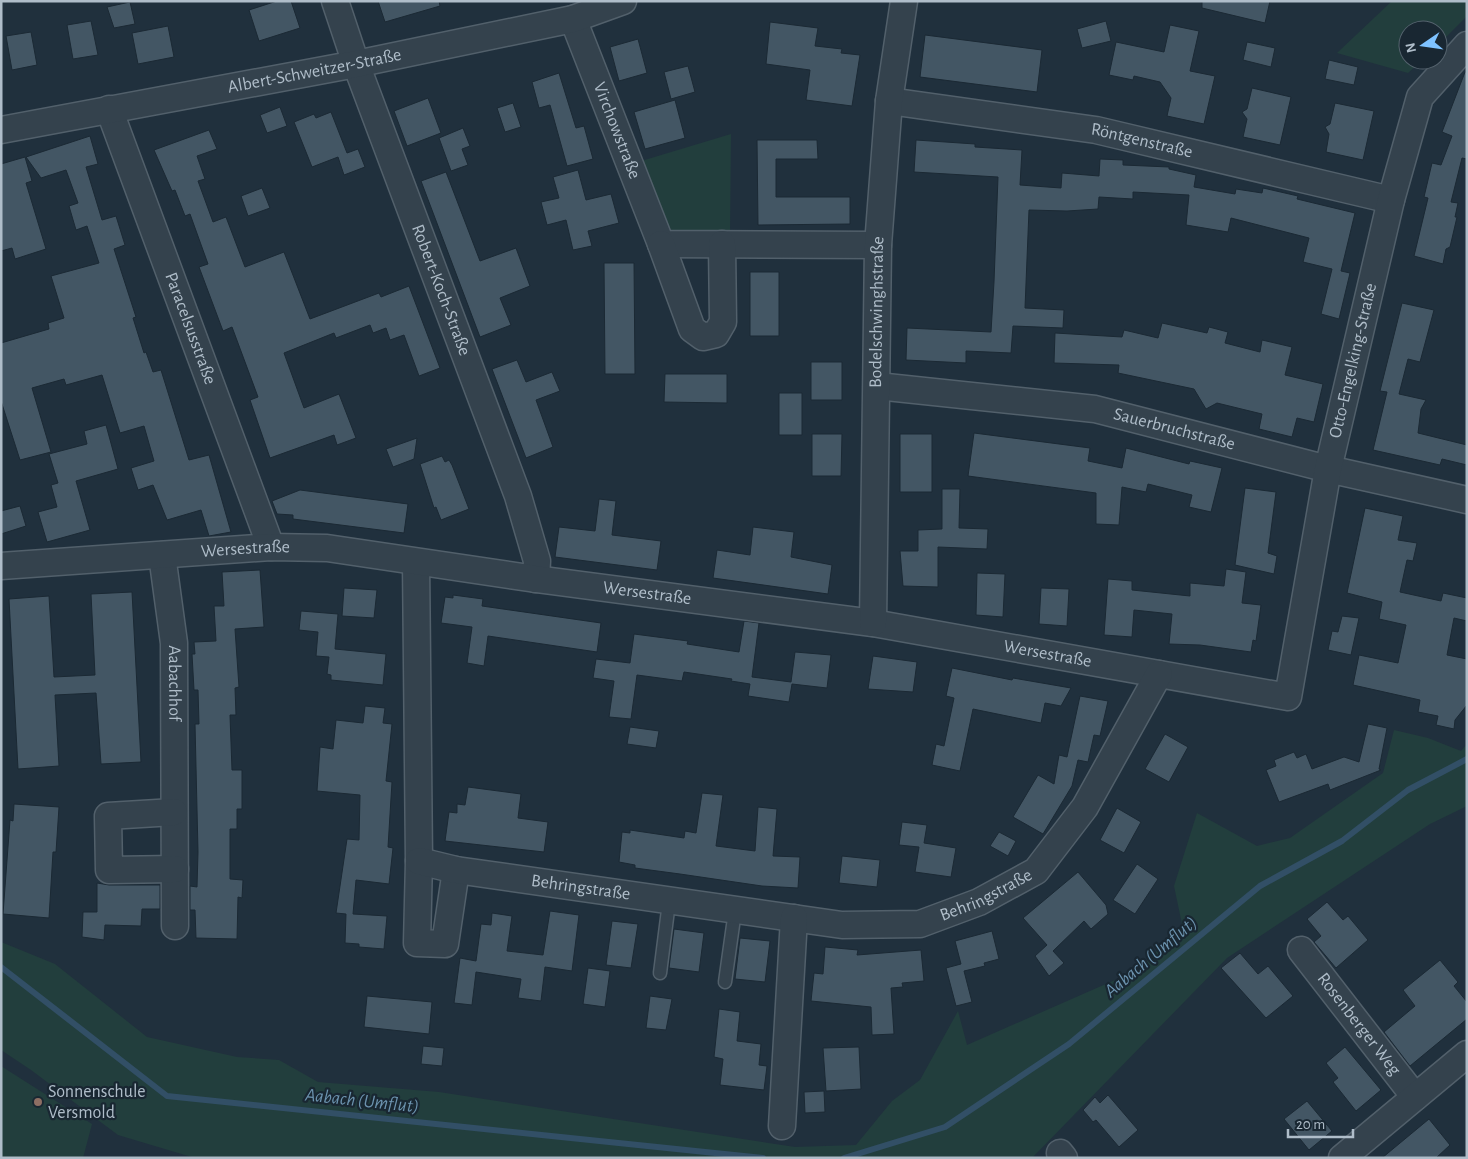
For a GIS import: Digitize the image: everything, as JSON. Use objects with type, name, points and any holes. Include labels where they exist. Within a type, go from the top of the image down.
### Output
[{"type":"street","name":"Robert-Koch-Straße","points":[[335,1],[356,64],[518,496],[537,561],[536,579]]},
{"type":"street","name":"Albert-Schweitzer-Straße","points":[[1,130],[356,64],[572,19],[623,1]]},
{"type":"street","name":"Bodelschwinghstraße","points":[[873,623],[878,386],[878,245],[889,101],[904,1]]},
{"type":"street","name":"Virchowstraße","points":[[572,19],[661,244],[692,330],[702,337],[716,334],[723,322],[722,244]]},
{"type":"street","name":"Otto-Engelking-Straße","points":[[1288,697],[1328,469],[1391,200],[1420,96],[1467,45]]},
{"type":"street","name":"Röntgenstraße","points":[[889,101],[1096,130],[1391,200]]},
{"type":"street","name":"Paracelsusstraße","points":[[109,109],[271,548]]},
{"type":"street","points":[[661,244],[878,245]]},
{"type":"street","name":"Sauerbruchstraße","points":[[878,386],[1095,410],[1328,469],[1467,500]]},
{"type":"street","name":"Wersestraße","points":[[1,566],[271,548],[327,548],[536,579],[873,623],[1288,697]]},
{"type":"street","name":"Aabachhof","points":[[162,555],[174,642],[175,926]]},
{"type":"street","points":[[416,562],[419,861],[417,943],[446,944],[456,870]]},
{"type":"street","name":"Behringstraße","points":[[419,861],[456,870],[669,902],[842,925],[920,924],[979,902],[1036,871],[1085,807],[1159,674]]},
{"type":"street","points":[[174,812],[108,816],[108,825],[109,870],[175,869]]},
{"type":"street","points":[[782,1126],[794,918]]},
{"type":"street","name":"Rosenberger Weg","points":[[1301,950],[1415,1097]]},
{"type":"street","points":[[1342,1158],[1467,1054]]},
{"type":"lane","points":[[660,973],[669,902]]},
{"type":"lane","points":[[726,982],[735,911]]},
{"type":"green space","points":[[1392,1],[1467,1],[1467,16],[1448,35],[1448,20],[1398,20],[1398,70],[1411,70],[1408,73],[1337,53]]},
{"type":"green space","points":[[731,134],[730,235],[677,235],[663,224],[638,162]]},
{"type":"green space","points":[[1394,730],[1428,738],[1461,751],[1467,744],[1467,806],[1430,824],[1227,958],[1032,1158],[195,1158],[118,1135],[1,1050],[1,942],[55,964],[147,1037],[237,1057],[279,1060],[318,1082],[439,1092],[795,1147],[856,1145],[892,1101],[920,1080],[958,1011],[967,1045],[1140,969],[1182,924],[1174,886],[1197,813],[1257,846],[1290,838],[1383,773]]},
{"type":"green space","name":"Sonnenschule Versmold","points":[[1,1066],[92,1124],[83,1158],[1,1158]]},
{"type":"building","points":[[277,1],[291,1],[300,28],[259,41],[249,10]]},
{"type":"building","points":[[378,1],[439,1],[440,6],[385,22]]},
{"type":"building","points":[[1202,1],[1270,1],[1265,23],[1202,8]]},
{"type":"building","points":[[130,2],[135,24],[114,28],[107,7]]},
{"type":"building","points":[[91,21],[98,55],[73,59],[67,25]]},
{"type":"building","points":[[1106,21],[1111,41],[1082,48],[1077,29]]},
{"type":"building","points":[[770,22],[818,28],[815,46],[842,49],[841,53],[860,55],[852,106],[806,100],[810,70],[766,64]]},
{"type":"building","points":[[1170,25],[1199,31],[1190,71],[1215,76],[1204,124],[1167,116],[1171,98],[1160,82],[1134,76],[1133,80],[1109,75],[1116,42],[1164,52]]},
{"type":"building","points":[[168,26],[174,57],[138,64],[132,33]]},
{"type":"building","points":[[31,32],[37,65],[12,70],[6,36]]},
{"type":"building","points":[[925,35],[1042,50],[1037,92],[920,77]]},
{"type":"building","points":[[638,39],[647,73],[619,81],[610,47]]},
{"type":"building","points":[[1247,42],[1275,48],[1271,67],[1243,60]]},
{"type":"building","points":[[1329,60],[1358,67],[1354,85],[1325,79]]},
{"type":"building","points":[[688,66],[695,92],[671,99],[664,72]]},
{"type":"building","points":[[1465,72],[1467,72],[1467,159],[1462,158],[1451,202],[1458,203],[1455,217],[1457,217],[1450,247],[1446,249],[1443,264],[1414,256],[1428,198],[1424,197],[1432,163],[1441,165],[1452,136],[1442,132]]},
{"type":"building","points":[[559,73],[576,128],[584,126],[593,159],[567,166],[550,105],[539,108],[532,82]]},
{"type":"building","points":[[1252,88],[1291,97],[1280,145],[1243,137],[1247,119],[1242,112],[1247,109]]},
{"type":"building","points":[[428,98],[441,133],[407,146],[394,111]]},
{"type":"building","points":[[675,100],[685,138],[645,149],[634,112]]},
{"type":"building","points":[[513,103],[521,127],[505,132],[497,108]]},
{"type":"building","points":[[1335,103],[1374,111],[1363,160],[1326,152],[1329,134],[1325,127],[1330,124]]},
{"type":"building","points":[[280,107],[287,126],[267,133],[260,115]]},
{"type":"building","points":[[331,112],[347,153],[358,149],[365,167],[344,175],[338,157],[312,167],[294,122],[314,114],[316,118]]},
{"type":"building","points":[[463,128],[470,146],[462,149],[468,165],[451,171],[439,138]]},
{"type":"building","points":[[209,130],[217,149],[197,156],[205,179],[198,181],[213,222],[226,217],[245,267],[284,252],[310,319],[379,293],[381,297],[409,286],[440,368],[419,376],[404,335],[390,340],[386,328],[373,333],[370,325],[336,338],[334,333],[284,353],[304,408],[339,394],[356,438],[337,445],[334,435],[270,458],[250,400],[258,397],[232,327],[223,331],[199,267],[208,264],[190,214],[185,216],[175,190],[172,191],[154,150]]},
{"type":"building","points":[[90,136],[98,164],[86,167],[102,220],[116,216],[125,245],[114,249],[136,317],[133,318],[144,353],[146,352],[153,372],[161,370],[189,460],[209,455],[231,532],[209,536],[201,510],[167,520],[153,485],[138,490],[131,468],[154,461],[144,426],[120,433],[102,375],[66,385],[64,379],[32,388],[51,452],[20,460],[1,401],[1,343],[49,329],[48,323],[64,318],[51,276],[99,263],[87,226],[76,230],[69,206],[78,203],[66,170],[41,178],[26,157]]},
{"type":"building","points":[[757,140],[817,140],[818,159],[776,159],[776,197],[850,197],[850,224],[758,225]]},
{"type":"building","points":[[916,140],[975,144],[975,147],[1022,150],[1020,185],[1061,188],[1062,173],[1099,176],[1100,159],[1123,160],[1123,165],[1169,167],[1169,169],[1196,175],[1194,187],[1235,194],[1236,189],[1262,193],[1263,188],[1298,196],[1297,199],[1355,213],[1341,271],[1350,273],[1339,319],[1321,314],[1332,269],[1303,262],[1309,238],[1231,218],[1228,232],[1186,225],[1189,195],[1133,192],[1133,199],[1099,197],[1098,209],[1067,211],[1029,210],[1025,308],[1064,310],[1063,328],[1013,326],[1011,353],[966,351],[966,363],[906,360],[907,328],[991,332],[994,282],[998,177],[914,172]]},
{"type":"building","points":[[25,157],[32,181],[26,183],[46,249],[15,259],[12,248],[1,251],[1,164]]},
{"type":"building","points":[[578,170],[586,200],[611,194],[619,223],[588,231],[592,246],[573,250],[566,220],[547,225],[541,202],[559,198],[553,177]]},
{"type":"building","points":[[446,172],[480,261],[516,248],[530,286],[500,298],[511,325],[480,337],[421,181]]},
{"type":"building","points":[[262,188],[270,208],[248,216],[241,196]]},
{"type":"building","points":[[604,263],[634,263],[635,374],[605,374]]},
{"type":"building","points":[[750,272],[779,272],[779,336],[750,336]]},
{"type":"building","points":[[1402,303],[1434,310],[1420,362],[1408,359],[1399,394],[1426,400],[1421,409],[1418,433],[1467,445],[1467,465],[1442,459],[1440,465],[1373,450],[1387,392],[1380,391]]},
{"type":"building","points":[[1162,323],[1207,333],[1209,327],[1228,332],[1225,343],[1260,352],[1262,340],[1292,347],[1285,375],[1323,384],[1314,422],[1297,418],[1292,437],[1259,429],[1262,414],[1217,403],[1206,409],[1194,389],[1118,373],[1119,365],[1054,363],[1055,333],[1122,337],[1124,330],[1158,338]]},
{"type":"building","points":[[517,360],[526,382],[552,372],[560,391],[536,400],[553,447],[526,458],[492,369]]},
{"type":"building","points":[[811,362],[842,362],[842,400],[811,400]]},
{"type":"building","points":[[665,374],[727,374],[727,403],[664,402]]},
{"type":"building","points":[[779,393],[802,393],[802,435],[779,435]]},
{"type":"building","points":[[106,425],[118,469],[76,481],[90,530],[47,542],[38,512],[57,507],[51,485],[58,483],[49,454],[87,444],[84,431]]},
{"type":"building","points":[[974,433],[1090,448],[1088,461],[1122,468],[1126,448],[1189,464],[1190,461],[1222,468],[1211,512],[1189,507],[1192,495],[1148,484],[1146,492],[1122,487],[1119,525],[1096,524],[1096,493],[968,476]]},
{"type":"building","points":[[812,434],[842,434],[841,476],[812,476]]},
{"type":"building","points":[[900,434],[932,434],[932,492],[900,492]]},
{"type":"building","points":[[417,438],[414,459],[393,467],[386,449]]},
{"type":"building","points":[[442,456],[445,462],[449,460],[452,465],[469,509],[441,520],[436,507],[434,508],[420,464]]},
{"type":"building","points":[[1245,488],[1276,492],[1268,553],[1277,556],[1274,574],[1235,565]]},
{"type":"building","points":[[942,489],[960,489],[959,528],[988,529],[987,549],[938,547],[938,587],[903,586],[900,551],[918,551],[918,530],[942,529]]},
{"type":"building","points":[[300,490],[408,504],[404,533],[293,519],[293,515],[277,514],[272,501]]},
{"type":"building","points":[[599,499],[616,501],[612,535],[661,541],[657,570],[555,557],[559,527],[595,531]]},
{"type":"building","points":[[20,506],[26,526],[1,534],[1,511]]},
{"type":"building","points":[[1365,508],[1403,516],[1398,540],[1417,543],[1413,561],[1407,560],[1400,592],[1441,601],[1443,593],[1467,598],[1467,621],[1454,618],[1447,655],[1467,659],[1467,705],[1455,720],[1454,729],[1436,725],[1438,716],[1418,712],[1420,700],[1353,685],[1359,655],[1398,663],[1406,625],[1379,619],[1382,602],[1347,593]]},
{"type":"building","points":[[753,527],[794,532],[791,557],[832,565],[828,594],[713,578],[717,550],[750,555]]},
{"type":"building","points":[[1226,569],[1246,572],[1242,603],[1261,605],[1256,641],[1253,640],[1251,652],[1200,645],[1169,644],[1172,614],[1134,610],[1132,637],[1104,635],[1108,579],[1132,581],[1132,590],[1190,596],[1190,583],[1224,586]]},
{"type":"building","points":[[260,570],[264,627],[235,629],[239,687],[235,688],[236,715],[230,715],[232,770],[242,770],[242,809],[237,809],[237,829],[230,829],[230,879],[243,880],[242,898],[238,897],[237,939],[196,938],[195,910],[190,910],[190,886],[197,887],[198,852],[195,724],[199,724],[198,690],[194,690],[192,654],[195,654],[194,642],[216,641],[214,606],[224,606],[222,572]]},
{"type":"building","points":[[977,573],[1005,574],[1003,617],[976,615]]},
{"type":"building","points":[[344,588],[377,590],[374,618],[342,616]]},
{"type":"building","points":[[1041,588],[1069,589],[1067,626],[1039,624]]},
{"type":"building","points":[[132,592],[141,762],[101,764],[96,693],[55,695],[59,766],[18,769],[9,599],[49,596],[54,677],[95,675],[91,594]]},
{"type":"building","points":[[453,595],[483,599],[482,606],[601,623],[597,652],[488,636],[484,666],[467,663],[472,627],[441,623],[445,597],[453,598]]},
{"type":"building","points":[[301,611],[338,614],[335,649],[386,654],[383,685],[331,680],[331,675],[327,674],[329,657],[316,656],[318,632],[299,630]]},
{"type":"building","points":[[1342,616],[1359,618],[1351,655],[1328,650],[1332,631],[1338,632]]},
{"type":"building","points":[[744,621],[759,623],[752,677],[791,682],[795,652],[831,655],[827,688],[792,684],[789,702],[748,696],[750,684],[731,681],[732,679],[684,672],[682,681],[637,675],[631,719],[609,717],[614,681],[593,678],[596,659],[630,663],[634,634],[688,641],[687,644],[739,652]]},
{"type":"building","points":[[873,656],[917,662],[913,692],[868,689]]},
{"type":"building","points":[[952,668],[1012,680],[1013,678],[1071,688],[1061,706],[1045,703],[1041,723],[973,709],[960,771],[932,765],[936,744],[944,746],[954,698],[946,696]]},
{"type":"building","points":[[1080,696],[1108,701],[1100,736],[1094,735],[1088,762],[1078,760],[1072,786],[1043,834],[1013,817],[1038,775],[1054,784],[1059,755],[1067,757]]},
{"type":"building","points":[[365,706],[385,708],[383,723],[392,724],[386,781],[392,782],[388,847],[393,848],[389,884],[356,880],[353,914],[387,916],[384,949],[359,947],[359,944],[345,943],[346,914],[336,913],[347,839],[359,840],[360,795],[317,791],[320,747],[333,749],[336,720],[363,723]]},
{"type":"building","points":[[1368,724],[1387,728],[1379,769],[1381,770],[1330,790],[1328,784],[1279,802],[1266,770],[1276,766],[1274,760],[1294,752],[1297,758],[1306,754],[1312,769],[1344,757],[1359,762]]},
{"type":"building","points":[[630,727],[659,731],[656,748],[627,744]]},
{"type":"building","points":[[1165,734],[1188,747],[1169,782],[1145,769]]},
{"type":"building","points":[[468,787],[521,794],[518,818],[548,822],[544,852],[445,841],[449,812],[457,813],[457,804],[465,805]]},
{"type":"building","points":[[702,793],[723,795],[716,846],[755,851],[758,807],[777,809],[773,856],[800,857],[798,888],[762,886],[635,868],[635,865],[619,862],[622,832],[630,833],[630,830],[684,838],[685,831],[696,833]]},
{"type":"building","points":[[14,804],[59,807],[56,852],[53,852],[49,918],[3,914],[10,820],[13,821]]},
{"type":"building","points":[[1117,808],[1141,822],[1124,853],[1100,840]]},
{"type":"building","points":[[902,822],[927,825],[924,843],[956,848],[951,877],[915,872],[919,847],[899,845]]},
{"type":"building","points":[[999,832],[1016,841],[1008,856],[990,846]]},
{"type":"building","points":[[842,856],[880,860],[877,887],[839,883]]},
{"type":"building","points":[[1137,864],[1158,879],[1135,914],[1113,900]]},
{"type":"building","points":[[1078,872],[1106,905],[1108,914],[1091,929],[1084,921],[1053,951],[1064,963],[1049,976],[1035,956],[1047,945],[1023,918]]},
{"type":"building","points":[[97,883],[109,885],[160,885],[160,909],[142,909],[141,926],[105,925],[104,940],[82,937],[83,912],[97,912]]},
{"type":"building","points":[[1327,902],[1343,920],[1348,916],[1368,940],[1336,968],[1314,942],[1321,936],[1307,919]]},
{"type":"building","points":[[550,911],[579,915],[572,971],[545,967],[541,1001],[518,998],[521,979],[476,972],[472,1005],[454,1003],[460,958],[476,961],[481,924],[491,925],[492,913],[512,916],[507,951],[543,955]]},
{"type":"building","points":[[612,921],[638,924],[631,968],[606,965]]},
{"type":"building","points":[[674,929],[704,933],[699,972],[669,968]]},
{"type":"building","points":[[992,931],[999,959],[984,963],[985,966],[964,971],[972,1002],[956,1006],[946,968],[961,964],[955,941]]},
{"type":"building","points":[[740,938],[770,941],[765,982],[735,979]]},
{"type":"building","points":[[825,947],[858,950],[857,955],[921,950],[924,981],[902,983],[903,987],[891,988],[894,1034],[872,1035],[871,1007],[811,1001],[814,973],[823,974]]},
{"type":"building","points":[[1240,953],[1258,974],[1268,966],[1293,996],[1266,1018],[1221,968]]},
{"type":"building","points":[[1440,960],[1458,982],[1454,986],[1467,1002],[1467,1019],[1410,1066],[1384,1032],[1415,1006],[1403,990]]},
{"type":"building","points":[[588,968],[610,971],[605,1007],[583,1004]]},
{"type":"building","points":[[367,996],[432,1002],[429,1034],[364,1027]]},
{"type":"building","points":[[650,996],[672,999],[666,1030],[646,1028]]},
{"type":"building","points":[[719,1009],[740,1012],[737,1041],[761,1044],[759,1065],[767,1066],[764,1090],[720,1085],[723,1059],[714,1057]]},
{"type":"building","points":[[423,1046],[444,1048],[442,1066],[421,1064]]},
{"type":"building","points":[[859,1047],[861,1089],[826,1091],[823,1048]]},
{"type":"building","points":[[1345,1047],[1381,1090],[1356,1111],[1333,1082],[1338,1078],[1326,1063]]},
{"type":"building","points":[[824,1091],[825,1112],[805,1113],[804,1092]]},
{"type":"building","points":[[1108,1095],[1138,1130],[1119,1147],[1096,1120],[1093,1122],[1083,1110],[1095,1097],[1100,1103]]},
{"type":"building","points":[[1307,1101],[1332,1131],[1309,1150],[1284,1119]]},
{"type":"building","points":[[1429,1119],[1450,1145],[1436,1158],[1382,1158]]},
{"type":"waterway","name":"Aabach (Umflut)","points":[[844,1158],[945,1127],[1069,1044],[1260,886],[1342,841],[1408,790],[1467,759]]},
{"type":"waterway","name":"Aabach (Umflut)","points":[[1,967],[167,1096],[763,1158]]},
{"type":"place","name":"Sonnenschule Versmold","points":[[38,1102]]}]
